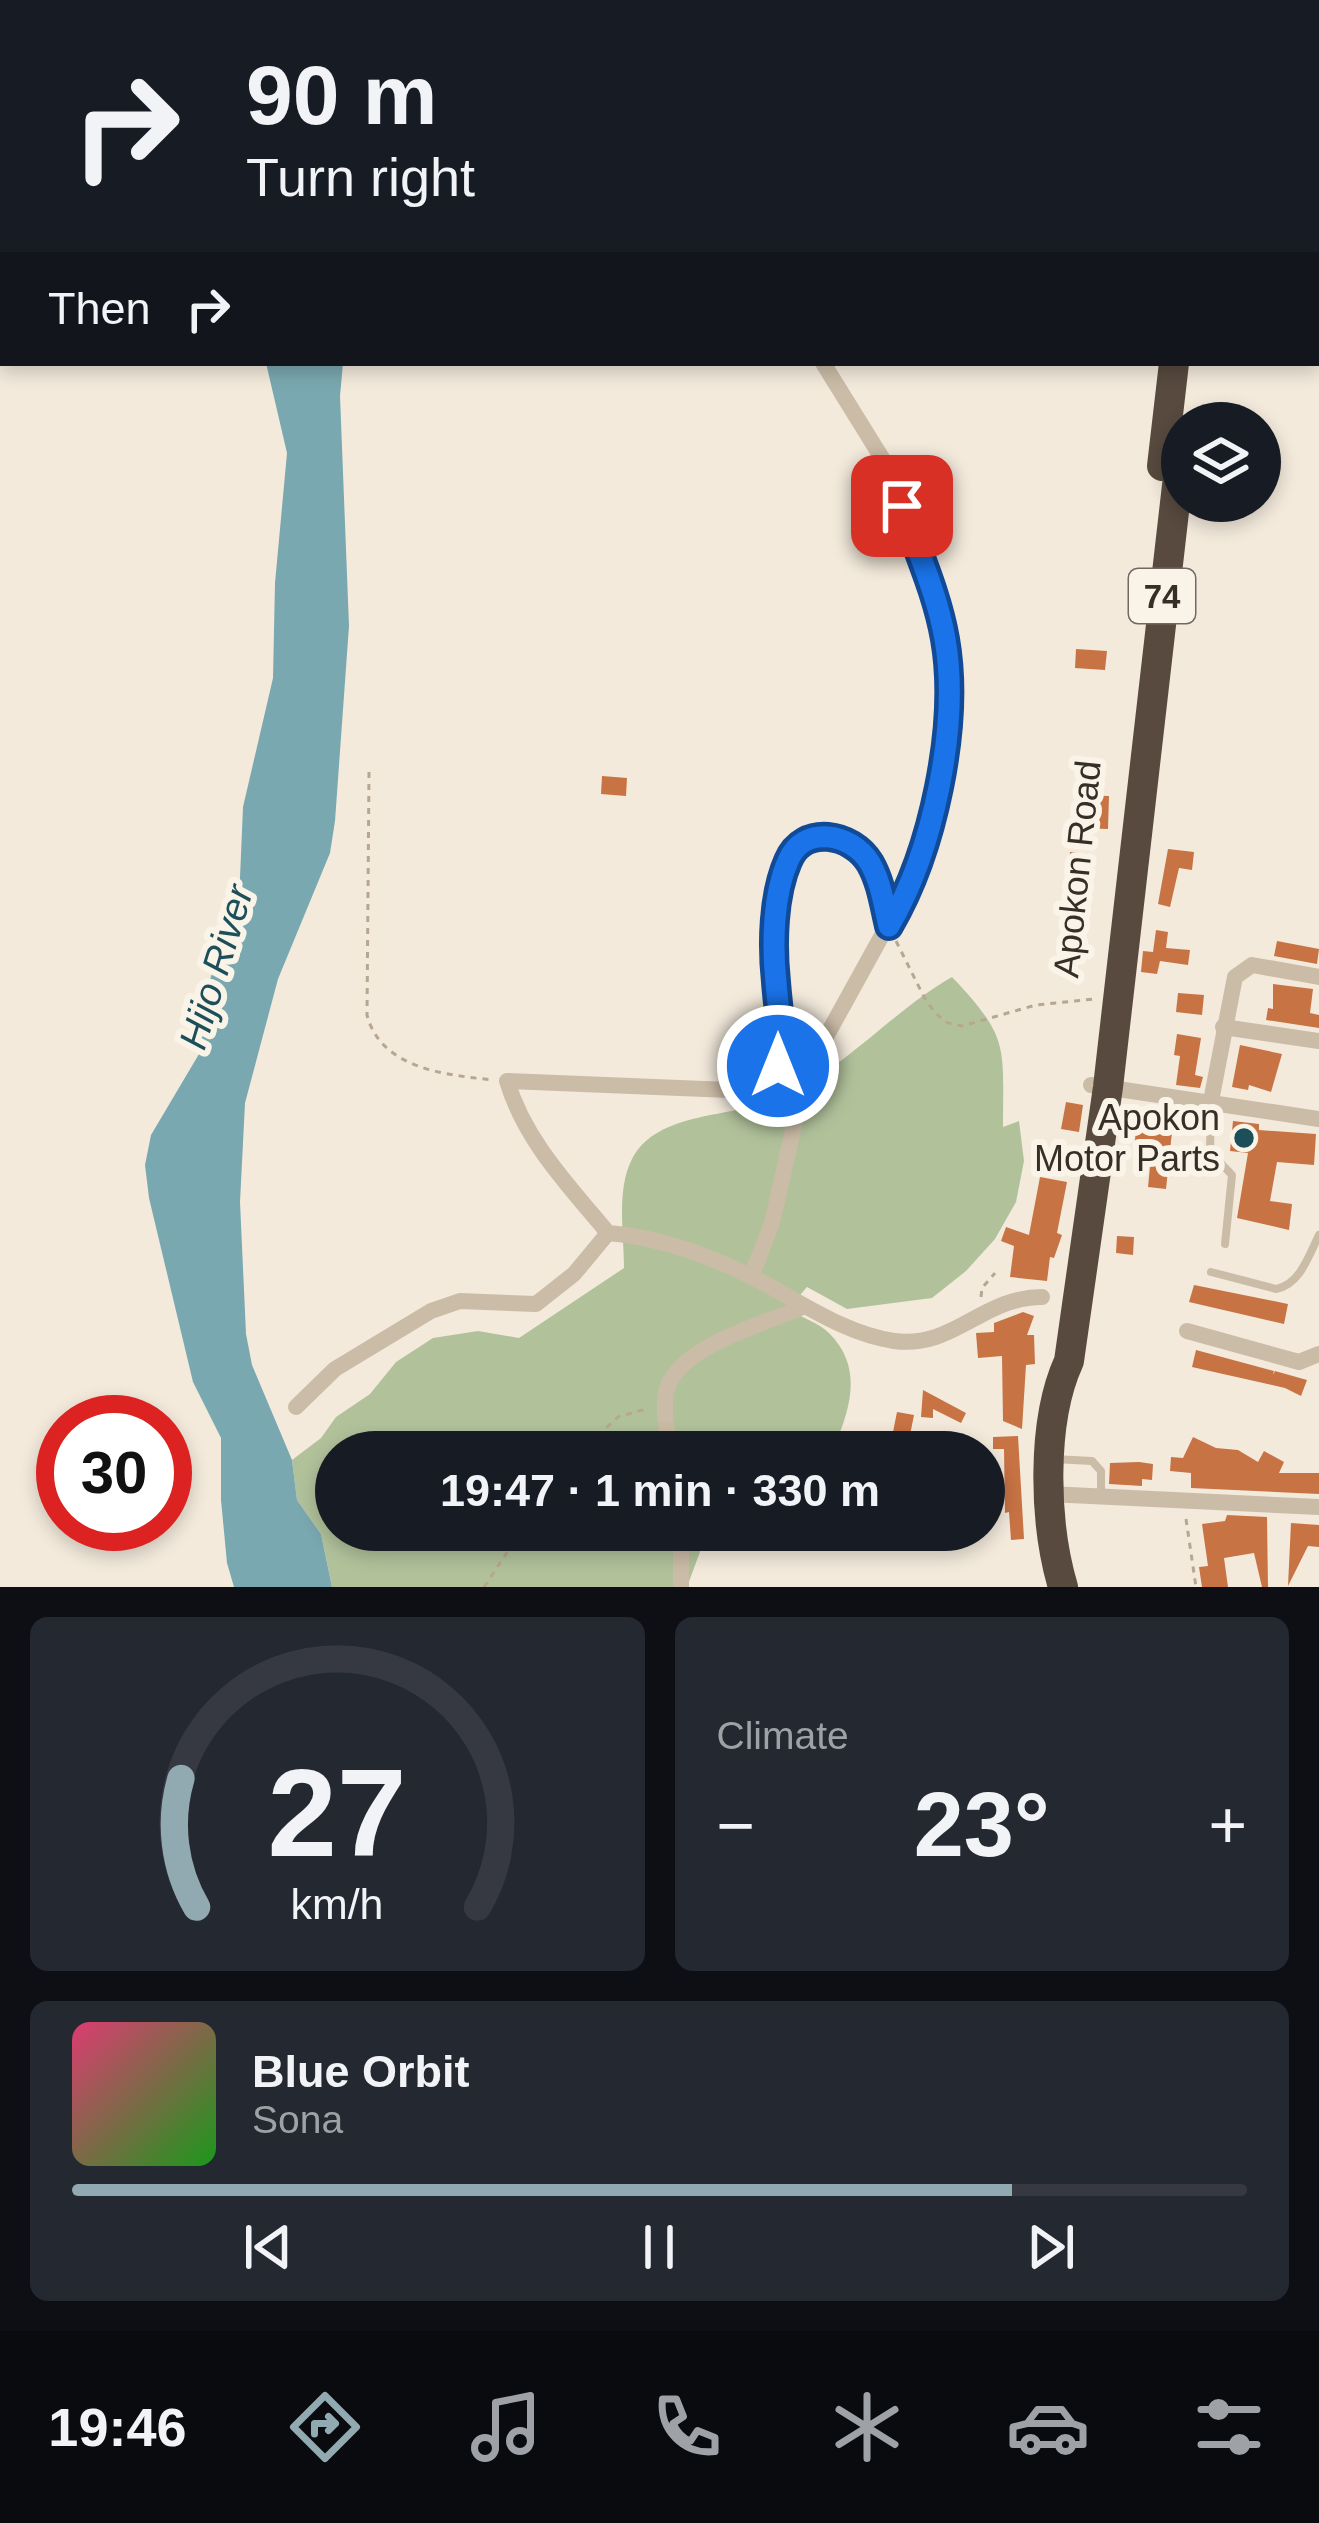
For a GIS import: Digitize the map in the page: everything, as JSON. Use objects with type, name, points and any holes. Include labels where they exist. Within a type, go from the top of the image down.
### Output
[{"type":"highway","name":"Apokon Road","points":[[1099,1086],[1102,999],[1174,366]]},
{"type":"highway","points":[[1186,402],[1191,366]]},
{"type":"highway","name":"Apokon Road","points":[[1063,1587],[1049,1494],[1050,1459],[1059,1383],[1069,1361],[1099,1086],[1172,522]]},
{"type":"street","points":[[751,1276],[772,1223],[799,1104],[827,1035],[912,881],[938,799],[948,672],[945,638],[890,471],[825,366]]},
{"type":"street","points":[[889,926],[880,886],[860,850],[831,837],[814,836],[793,850],[778,904],[775,974],[781,1054],[764,1083],[729,1090],[507,1081],[526,1127],[608,1233],[666,1242],[751,1276],[802,1306],[890,1340],[939,1339],[1009,1300],[1042,1297]]},
{"type":"street","points":[[1210,1102],[1230,988],[1242,968],[1252,965],[1319,977]]},
{"type":"street","points":[[1223,1027],[1319,1041]]},
{"type":"street","points":[[1099,1086],[1319,1119]]},
{"type":"street","points":[[296,1407],[335,1369],[431,1311],[460,1301],[536,1304],[574,1274],[608,1233]]},
{"type":"street","points":[[668,1431],[665,1406],[677,1370],[697,1352],[802,1306]]},
{"type":"street","points":[[1187,1331],[1299,1362],[1319,1354]]},
{"type":"street","points":[[1049,1494],[1319,1507]]},
{"type":"street","points":[[681,1551],[681,1587]]},
{"type":"lane","points":[[1210,1102],[1210,1152],[1232,1175],[1226,1244]]},
{"type":"lane","points":[[1211,1272],[1286,1288],[1319,1235]]},
{"type":"lane","points":[[1050,1459],[1092,1461],[1101,1472],[1101,1496]]},
{"type":"path","points":[[369,772],[367,1015],[371,1032],[384,1048],[404,1060],[432,1070],[507,1081]]},
{"type":"path","points":[[889,926],[924,997],[948,1023],[962,1026],[986,1021],[1036,1004],[1102,999]]},
{"type":"path","points":[[986,1310],[982,1288],[995,1273]]},
{"type":"path","points":[[603,1431],[618,1417],[665,1406]]},
{"type":"path","points":[[1183,1500],[1196,1587]]},
{"type":"path","points":[[484,1587],[508,1551]]},
{"type":"green space","points":[[952,977],[984,1015],[994,1030],[1002,1060],[1003,1127],[1019,1121],[1024,1161],[1016,1202],[995,1239],[932,1298],[847,1309],[807,1287],[788,1309],[825,1329],[847,1360],[851,1388],[840,1431],[326,1431],[336,1417],[370,1394],[396,1362],[433,1338],[478,1331],[519,1338],[624,1268],[622,1198],[627,1171],[644,1143],[659,1132],[780,1098],[804,1086]]},
{"type":"green space","points":[[315,1443],[315,1526],[297,1500],[292,1460]]},
{"type":"green space","points":[[325,1551],[700,1551],[687,1587],[332,1587]]},
{"type":"water","name":"Hijo River","points":[[267,366],[343,366],[349,626],[335,821],[330,853],[278,979],[245,1103],[240,1202],[246,1334],[252,1365],[292,1460],[297,1500],[315,1526],[315,1551],[325,1551],[332,1587],[234,1587],[221,1500],[221,1438],[193,1382],[145,1165],[151,1135],[199,1054],[206,990],[239,901],[243,807],[273,678],[275,583],[287,453]]},
{"type":"building","points":[[1076,649],[1107,651],[1105,670],[1075,668]]},
{"type":"building","points":[[602,776],[627,778],[626,796],[601,794]]},
{"type":"building","points":[[1080,795],[1109,796],[1108,829],[1081,828]]},
{"type":"building","points":[[1168,849],[1194,852],[1192,870],[1179,868],[1170,907],[1158,904]]},
{"type":"building","points":[[1070,852],[1089,854],[1088,869],[1069,868]]},
{"type":"building","points":[[1156,930],[1168,932],[1166,948],[1190,950],[1188,965],[1160,961],[1157,974],[1141,972],[1143,951],[1153,952]]},
{"type":"building","points":[[1277,941],[1319,949],[1317,964],[1274,956]]},
{"type":"building","points":[[1273,984],[1313,989],[1310,1013],[1319,1015],[1319,1028],[1266,1020],[1268,1008],[1273,1009]]},
{"type":"building","points":[[1178,993],[1204,995],[1202,1015],[1176,1012]]},
{"type":"building","points":[[1177,1034],[1201,1038],[1195,1075],[1203,1077],[1200,1088],[1176,1085]]},
{"type":"building","points":[[1240,1045],[1282,1054],[1271,1092],[1249,1085],[1248,1090],[1232,1087]]},
{"type":"building","points":[[1066,1102],[1083,1105],[1079,1132],[1061,1129]]},
{"type":"building","points":[[1156,1108],[1198,1115],[1195,1135],[1172,1132],[1166,1189],[1148,1187],[1151,1156],[1134,1155],[1137,1113],[1156,1115]]},
{"type":"building","points":[[1233,1121],[1259,1124],[1259,1130],[1316,1134],[1314,1165],[1277,1162],[1270,1201],[1292,1204],[1289,1230],[1237,1218],[1248,1153],[1230,1151]]},
{"type":"building","points":[[1040,1177],[1067,1182],[1057,1233],[1062,1235],[1054,1258],[1050,1257],[1047,1281],[1010,1277],[1014,1246],[1001,1241],[1006,1227],[1029,1235]]},
{"type":"building","points":[[1117,1236],[1134,1237],[1133,1255],[1116,1253]]},
{"type":"building","points":[[1194,1285],[1288,1304],[1284,1324],[1189,1302]]},
{"type":"building","points":[[1023,1312],[1034,1316],[1027,1335],[1034,1335],[1035,1364],[1026,1365],[1022,1429],[1003,1421],[1002,1356],[978,1358],[976,1333],[994,1332],[994,1323]]},
{"type":"building","points":[[1196,1350],[1274,1371],[1273,1375],[1275,1371],[1307,1380],[1301,1396],[1285,1388],[1192,1367]]},
{"type":"building","points":[[923,1390],[966,1413],[961,1423],[933,1409],[933,1418],[921,1417]]},
{"type":"building","points":[[897,1412],[914,1415],[911,1431],[893,1431]]},
{"type":"building","points":[[1018,1436],[1024,1539],[1011,1540],[1009,1512],[1005,1513],[1005,1437]]},
{"type":"building","points":[[1193,1437],[1216,1448],[1238,1450],[1258,1462],[1264,1451],[1284,1462],[1279,1473],[1319,1473],[1319,1494],[1191,1488],[1191,1473],[1170,1471],[1171,1457],[1183,1458]]},
{"type":"building","points":[[1110,1463],[1153,1464],[1152,1480],[1142,1479],[1142,1486],[1109,1484]]},
{"type":"building","points":[[1227,1515],[1267,1517],[1268,1587],[1262,1587],[1254,1553],[1224,1558],[1228,1587],[1202,1587],[1199,1567],[1208,1566],[1202,1524],[1225,1521]]},
{"type":"building","points":[[1291,1523],[1319,1525],[1319,1547],[1308,1546],[1288,1586]]},
{"type":"place","name":"Apokon Motor Parts","points":[[1244,1138]]},
{"type":"route","points":[[778,1066],[782,1037],[775,974],[778,904],[793,850],[814,836],[831,837],[860,850],[880,886],[889,926],[912,881],[938,799],[948,672],[945,638],[902,506]]}]
